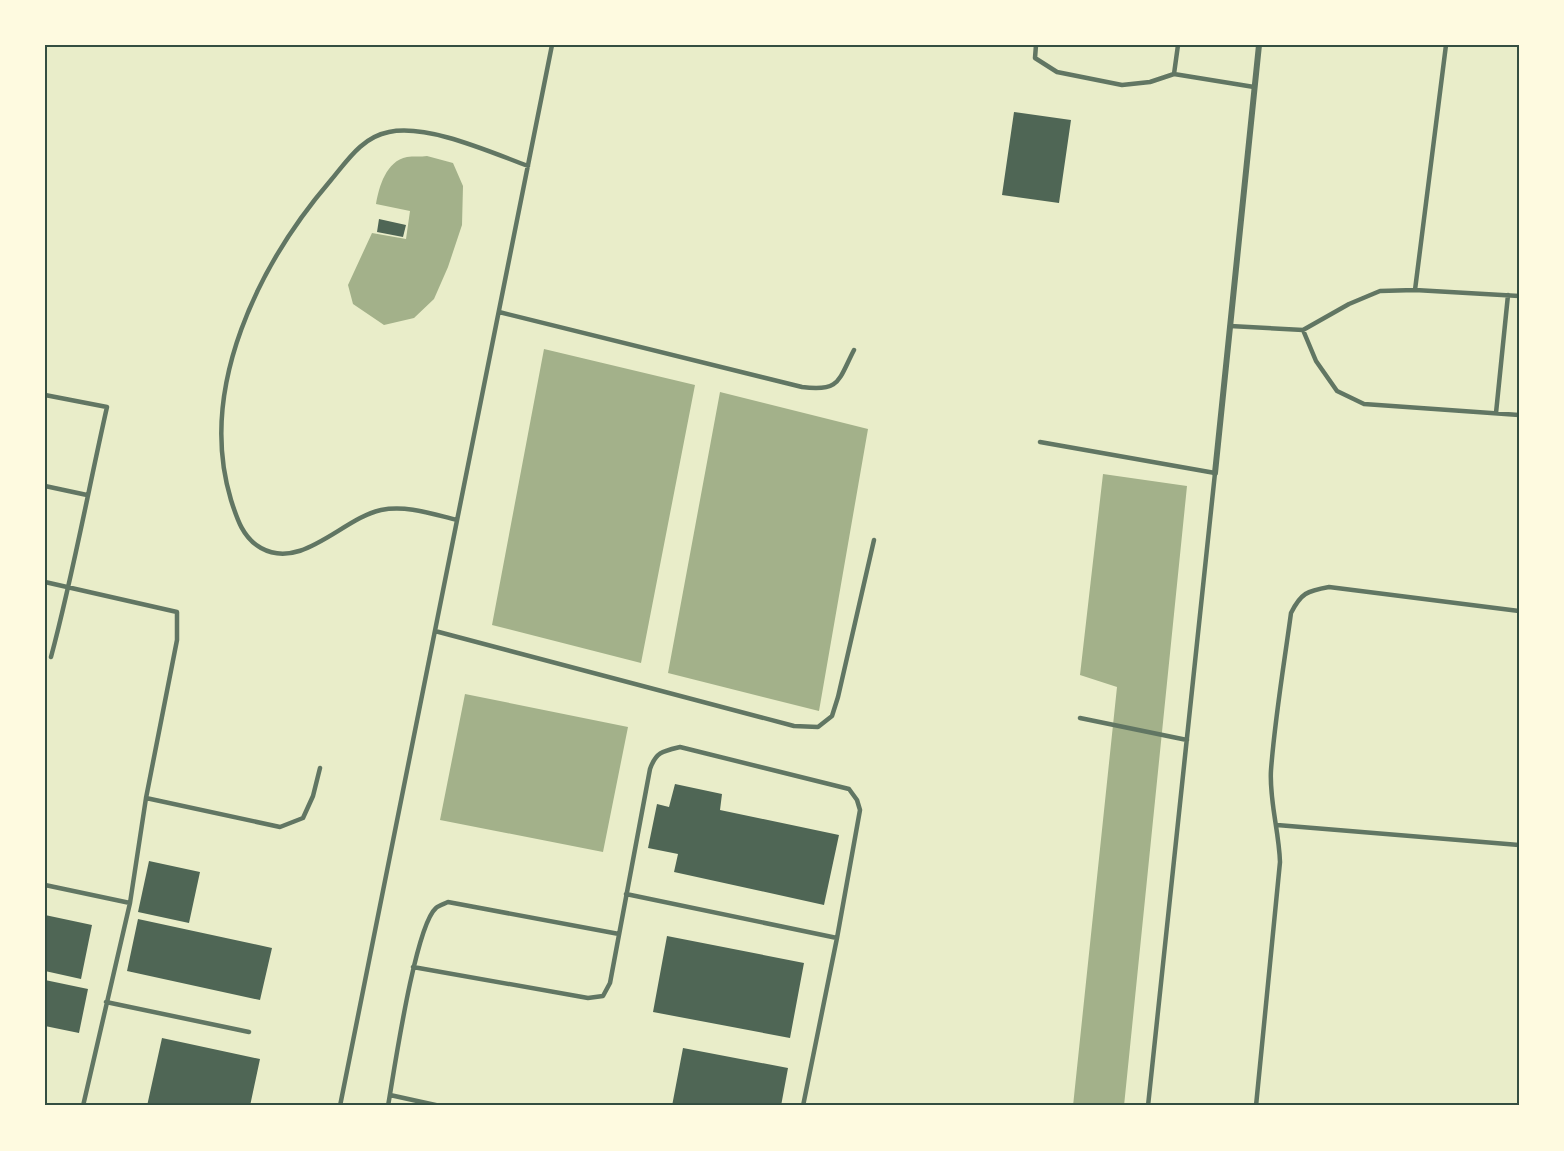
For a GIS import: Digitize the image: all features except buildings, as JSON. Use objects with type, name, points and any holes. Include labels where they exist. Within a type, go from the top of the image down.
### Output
[{"type":"street","points":[[1215,473],[1259,45]]},
{"type":"lane","points":[[340,1106],[552,45]]},
{"type":"lane","points":[[1036,45],[1035,58],[1057,72],[1122,85],[1150,82],[1174,74],[1254,87]]},
{"type":"lane","points":[[1174,74],[1178,45]]},
{"type":"lane","points":[[1415,290],[1446,45]]},
{"type":"lane","points":[[457,520],[413,509],[380,510],[364,516],[303,550],[286,554],[272,553],[261,548],[243,531],[227,483],[222,449],[224,392],[231,359],[243,323],[274,262],[315,198],[358,148],[370,139],[387,132],[404,130],[425,133],[473,146],[528,166]]},
{"type":"lane","points":[[1230,327],[1303,330],[1349,304],[1380,291],[1415,290],[1519,296]]},
{"type":"lane","points":[[1496,413],[1508,295]]},
{"type":"lane","points":[[499,312],[821,390],[832,386],[839,379],[854,350]]},
{"type":"lane","points":[[1303,330],[1316,361],[1337,391],[1364,404],[1519,415]]},
{"type":"lane","points":[[45,395],[107,407],[69,588],[51,657]]},
{"type":"lane","points":[[1040,442],[1215,473],[1148,1106]]},
{"type":"lane","points":[[45,486],[87,495]]},
{"type":"lane","points":[[435,631],[794,726],[818,727],[832,716],[838,697],[874,540]]},
{"type":"lane","points":[[45,582],[177,612],[177,640],[146,798],[130,903],[83,1106]]},
{"type":"lane","points":[[1256,1106],[1280,862],[1272,799],[1271,770],[1291,613],[1298,599],[1310,590],[1329,587],[1519,612]]},
{"type":"lane","points":[[1080,718],[1187,740]]},
{"type":"lane","points":[[413,967],[588,998],[603,996],[610,983],[650,769],[654,758],[664,750],[680,747],[849,789],[857,800],[860,810],[803,1106]]},
{"type":"lane","points":[[146,798],[280,827],[303,818],[313,796],[320,768]]},
{"type":"lane","points":[[1276,825],[1519,845]]},
{"type":"lane","points":[[45,885],[130,903]]},
{"type":"lane","points":[[626,894],[837,938]]},
{"type":"lane","points":[[388,1106],[413,967],[428,921],[435,908],[448,902],[619,934]]},
{"type":"lane","points":[[106,1002],[249,1032]]},
{"type":"lane","points":[[390,1095],[440,1106]]},
{"type":"shaded area","points":[[427,156],[453,163],[463,186],[462,225],[434,299],[414,318],[384,325],[353,304],[348,285],[372,233],[406,239],[410,211],[376,204],[379,190],[389,169],[400,159]]},
{"type":"shaded area","points":[[544,349],[695,385],[641,663],[492,625]]},
{"type":"shaded area","points":[[720,392],[868,429],[819,711],[668,673]]},
{"type":"shaded area","points":[[1103,474],[1187,486],[1124,1106],[1073,1106],[1117,687],[1080,675]]},
{"type":"shaded area","points":[[465,694],[628,727],[603,852],[440,820]]}]
